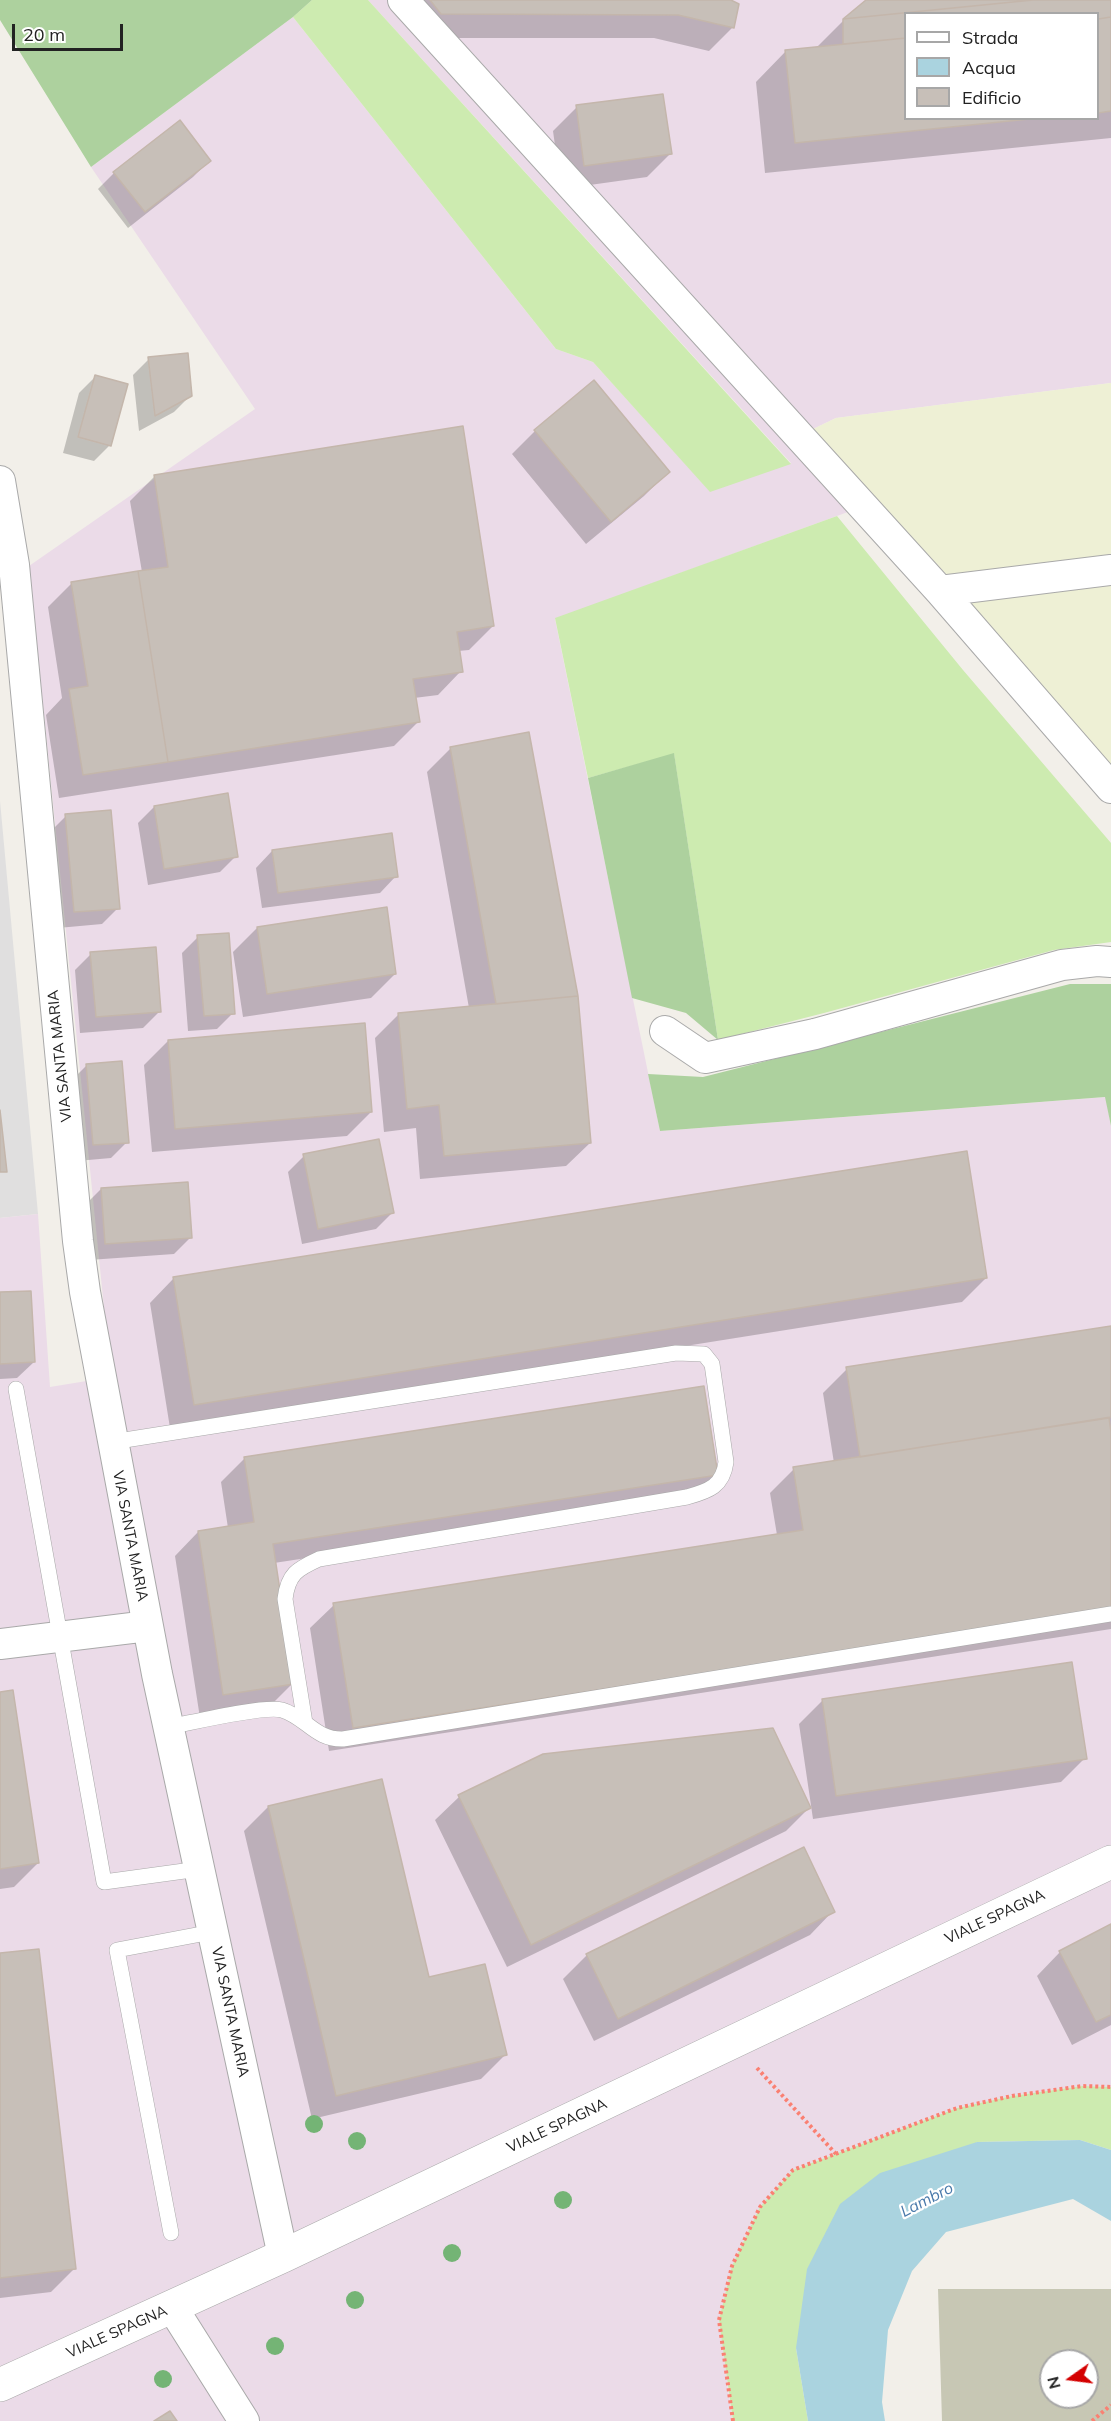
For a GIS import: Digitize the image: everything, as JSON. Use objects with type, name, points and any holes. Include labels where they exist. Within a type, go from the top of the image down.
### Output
[{"type":"street","points":[[403,0],[940,591],[1111,788]]},
{"type":"street","name":"VIA SANTA MARIA","points":[[0,481],[14,565],[78,1241],[112,1442],[168,1727],[283,2256]]},
{"type":"street","points":[[940,591],[1111,570]]},
{"type":"street","points":[[664,1031],[705,1058],[815,1034],[1062,965],[1097,961],[1111,962]]},
{"type":"street","points":[[0,1644],[148,1626]]},
{"type":"street","name":"VIALE SPAGNA","points":[[0,2385],[283,2256],[1111,1862]]},
{"type":"street","points":[[172,2307],[244,2421]]},
{"type":"lane","points":[[112,1442],[676,1353],[704,1354],[712,1364],[726,1462],[720,1482],[709,1489],[687,1497],[319,1559],[294,1573],[287,1584],[285,1599],[305,1723]]},
{"type":"lane","points":[[16,1389],[104,1882],[199,1869]]},
{"type":"lane","points":[[168,1727],[221,1716],[279,1709],[295,1715],[330,1740],[343,1740],[1111,1614]]},
{"type":"lane","points":[[171,2233],[117,1950],[212,1932]]},
{"type":"path","points":[[733,2042],[836,2154]]},
{"type":"path","points":[[733,2421],[719,2320],[732,2266],[760,2206],[793,2170],[957,2108],[1012,2096],[1082,2086],[1111,2087]]},
{"type":"path","points":[[1092,2421],[1111,2405]]},
{"type":"shaded area","points":[[368,0],[1111,0],[1111,383],[836,418],[811,430],[878,501],[555,619],[660,1131],[1106,1097],[1111,1126],[1111,2087],[1082,2086],[1012,2096],[957,2108],[793,2170],[727,2383],[733,2421],[0,2421],[0,1218],[38,1214],[50,1387],[111,1377],[29,566],[255,409],[91,167],[293,17],[556,349],[593,362],[710,491],[791,463]]},
{"type":"shaded area","points":[[1111,383],[1111,556],[949,577],[811,430],[836,418]]},
{"type":"shaded area","points":[[1111,581],[1111,767],[962,598]]},
{"type":"shaded area","points":[[0,801],[38,1214],[0,1218]]},
{"type":"shaded area","points":[[938,2289],[1111,2289],[1111,2421],[942,2421]]},
{"type":"green space","points":[[0,0],[312,0],[293,17],[91,167],[0,20]]},
{"type":"green space","points":[[312,0],[368,0],[791,464],[710,492],[593,362],[556,349],[293,17]]},
{"type":"green space","points":[[837,516],[963,670],[1111,843],[1111,942],[1054,950],[718,1040],[674,754],[588,778],[555,618]]},
{"type":"green space","points":[[674,753],[718,1040],[686,1013],[632,998],[588,778]]},
{"type":"green space","points":[[1070,984],[1111,984],[1111,1126],[1105,1097],[660,1131],[648,1074],[703,1077]]},
{"type":"green space","points":[[1082,2086],[1111,2087],[1111,2150],[1080,2140],[977,2142],[796,2348],[808,2421],[733,2421],[719,2320],[732,2266],[760,2207],[793,2170],[957,2108],[1012,2096]]},
{"type":"water","name":"Lambro","points":[[1080,2140],[1111,2150],[1111,2221],[1073,2199],[946,2232],[912,2271],[888,2330],[882,2402],[885,2421],[808,2421],[796,2348],[807,2269],[840,2204],[880,2173],[977,2142]]},
{"type":"building","points":[[430,0],[731,0],[739,4],[734,28],[678,15],[441,14]]},
{"type":"building","points":[[866,0],[1033,0],[904,12],[843,19]]},
{"type":"building","points":[[1033,0],[1111,0],[1111,17],[1099,19],[1099,12],[913,12]]},
{"type":"building","points":[[904,13],[904,38],[843,44],[843,19]]},
{"type":"building","points":[[1111,17],[1111,111],[1099,113],[1099,19]]},
{"type":"building","points":[[904,38],[904,120],[1019,120],[795,143],[785,50]]},
{"type":"building","points":[[663,94],[672,154],[584,166],[576,105]]},
{"type":"building","points":[[180,120],[211,161],[145,212],[113,172]]},
{"type":"building","points":[[188,353],[192,396],[155,416],[148,357]]},
{"type":"building","points":[[95,375],[128,384],[111,446],[78,437]]},
{"type":"building","points":[[594,380],[670,472],[611,522],[534,430]]},
{"type":"building","points":[[463,426],[494,626],[457,632],[463,672],[413,679],[420,722],[168,762],[138,571],[168,567],[154,475]]},
{"type":"building","points":[[138,571],[168,762],[83,775],[69,689],[88,686],[71,582]]},
{"type":"building","points":[[529,732],[578,996],[496,1004],[450,747]]},
{"type":"building","points":[[228,793],[238,857],[164,869],[154,806]]},
{"type":"building","points":[[111,810],[120,909],[74,912],[65,814]]},
{"type":"building","points":[[392,833],[398,877],[278,893],[272,850]]},
{"type":"building","points":[[387,907],[396,974],[267,994],[257,927]]},
{"type":"building","points":[[229,933],[235,1014],[204,1016],[197,935]]},
{"type":"building","points":[[156,947],[161,1012],[96,1017],[90,952]]},
{"type":"building","points":[[578,996],[591,1143],[444,1156],[439,1105],[407,1109],[398,1013]]},
{"type":"building","points":[[365,1023],[372,1112],[175,1129],[168,1040]]},
{"type":"building","points":[[122,1061],[129,1143],[93,1145],[86,1064]]},
{"type":"building","points":[[0,1110],[7,1172],[0,1172]]},
{"type":"building","points":[[379,1139],[394,1213],[318,1229],[303,1154]]},
{"type":"building","points":[[967,1151],[987,1278],[194,1405],[173,1277]]},
{"type":"building","points":[[188,1182],[192,1238],[105,1244],[101,1188]]},
{"type":"building","points":[[31,1291],[35,1362],[0,1364],[0,1292]]},
{"type":"building","points":[[1111,1326],[1111,1417],[860,1457],[846,1367]]},
{"type":"building","points":[[704,1386],[718,1475],[273,1544],[294,1684],[223,1695],[198,1531],[254,1522],[244,1457]]},
{"type":"building","points":[[1109,1418],[1111,1432],[1111,1610],[353,1728],[333,1603],[803,1530],[793,1467]]},
{"type":"building","points":[[1072,1662],[1087,1759],[836,1796],[822,1699]]},
{"type":"building","points":[[13,1690],[39,1863],[0,1869],[0,1692]]},
{"type":"building","points":[[773,1728],[811,1808],[531,1945],[458,1795],[543,1754]]},
{"type":"building","points":[[382,1779],[429,1977],[485,1964],[507,2055],[336,2096],[268,1806]]},
{"type":"building","points":[[804,1847],[835,1912],[618,2019],[586,1954]]},
{"type":"building","points":[[1111,1924],[1111,2015],[1096,2022],[1059,1951]]},
{"type":"building","points":[[39,1949],[76,2269],[0,2278],[0,1953]]},
{"type":"building","points":[[170,2411],[177,2421],[154,2421]]}]
